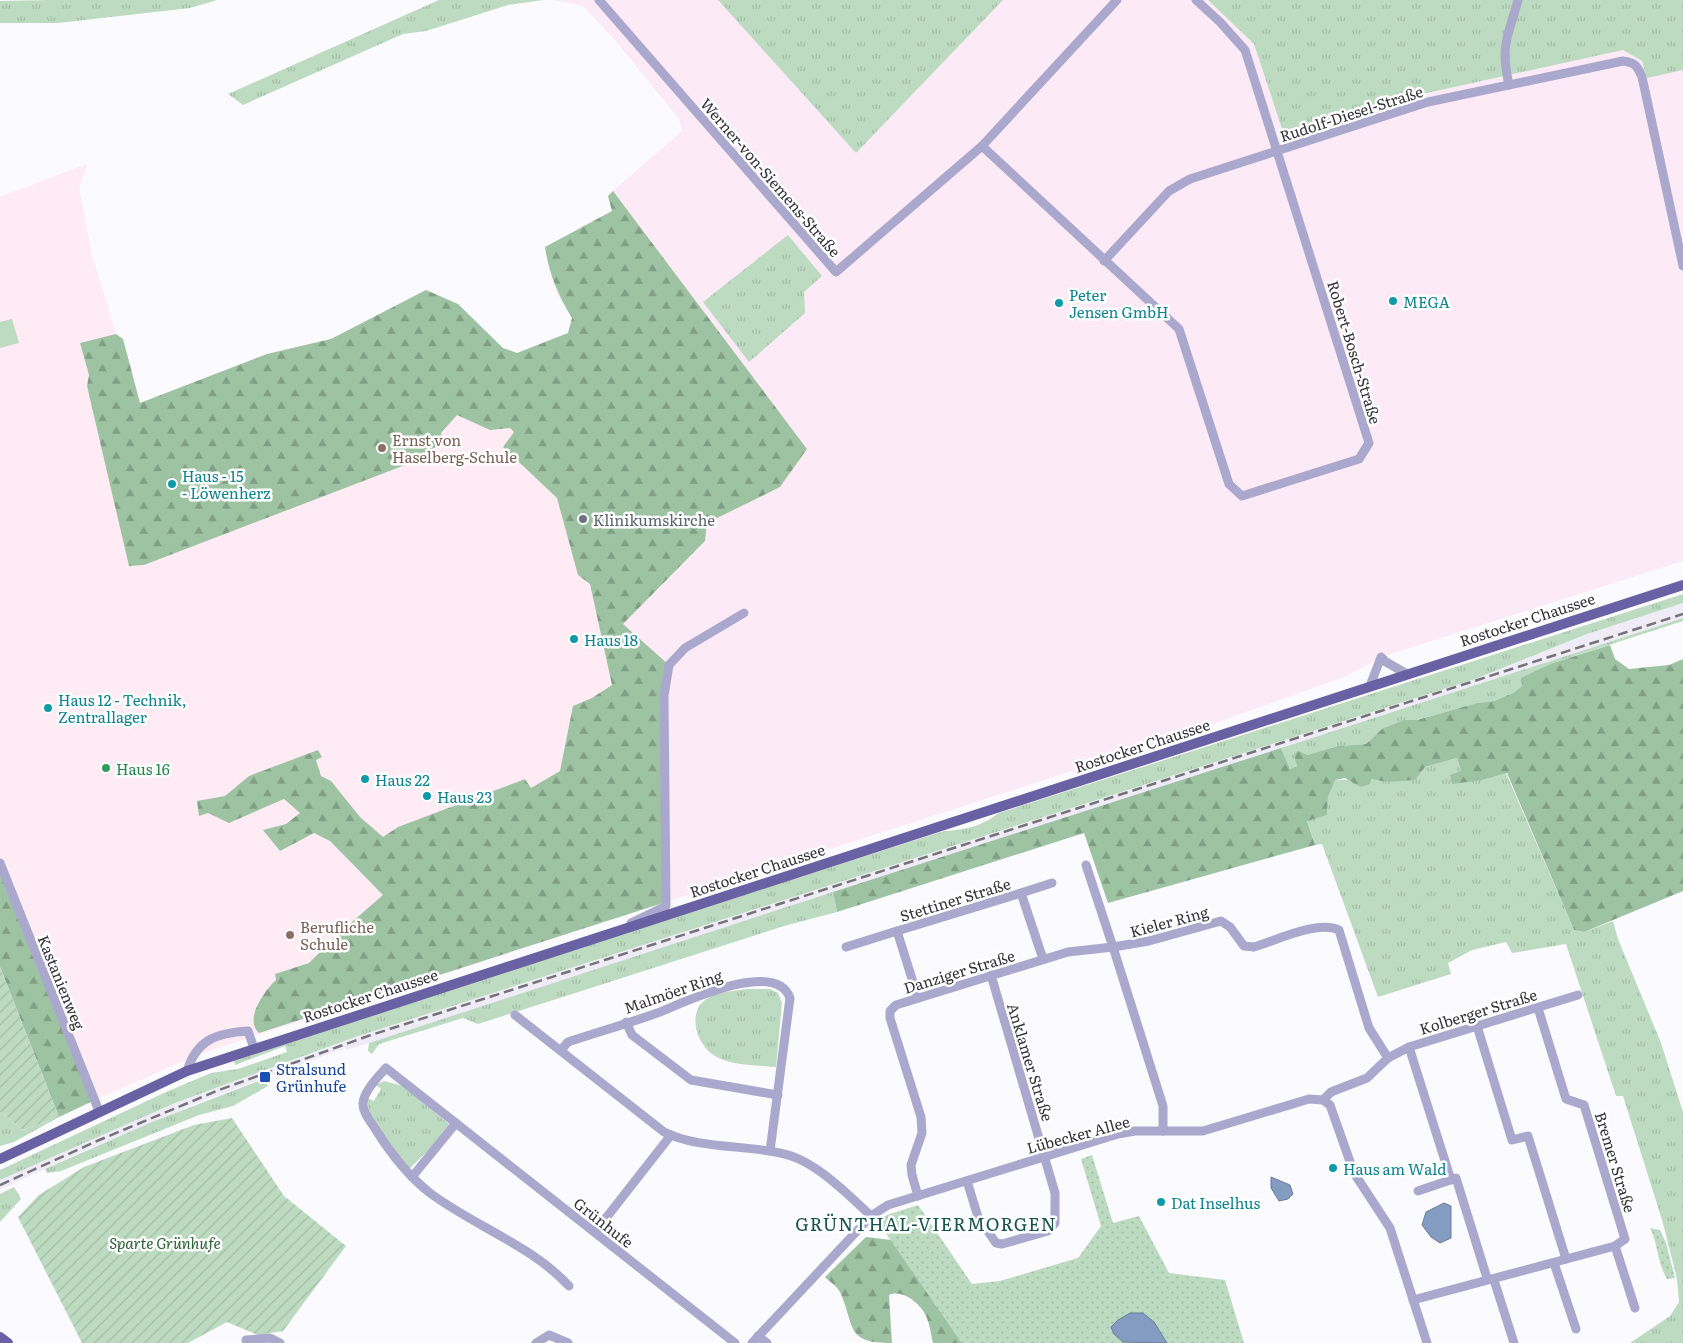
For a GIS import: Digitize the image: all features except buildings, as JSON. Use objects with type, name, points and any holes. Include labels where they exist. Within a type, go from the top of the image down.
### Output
[{"type":"main road","name":"Rostocker Chaussee","points":[[0,1159],[187,1070],[1683,585]]},
{"type":"main road","points":[[0,1337],[8,1343]]},
{"type":"street","name":"Werner-von-Siemens-Straße","points":[[599,0],[836,272],[982,146],[1117,0]]},
{"type":"street","points":[[1196,0],[1220,22],[1245,50],[1276,151]]},
{"type":"street","points":[[1509,85],[1504,54],[1509,25],[1518,0]]},
{"type":"street","name":"Rudolf-Diesel-Straße","points":[[1104,261],[1156,204],[1178,184],[1428,102],[1630,61],[1638,67],[1642,78],[1683,266]]},
{"type":"street","points":[[982,146],[1104,261]]},
{"type":"street","name":"Robert-Bosch-Straße","points":[[1104,261],[1179,329],[1229,484],[1242,496],[1360,459],[1369,443],[1276,151]]},
{"type":"street","name":"Rostocker Chaussee","points":[[610,933],[666,906],[664,696],[669,665],[685,648],[744,613]]},
{"type":"street","points":[[1370,686],[1381,657],[1407,674]]},
{"type":"street","name":"Kastanienweg","points":[[0,863],[99,1111]]},
{"type":"street","points":[[1086,865],[1113,947]]},
{"type":"street","points":[[1021,893],[1052,883]]},
{"type":"street","name":"Stettiner Straße","points":[[918,998],[897,931],[1021,893],[1042,959]]},
{"type":"street","name":"Kieler Ring","points":[[1163,1131],[1163,1106],[1113,947],[1149,941],[1221,921],[1230,927],[1244,946],[1254,948],[1319,926],[1332,926],[1340,930],[1370,1028],[1388,1058]]},
{"type":"street","points":[[846,947],[897,931]]},
{"type":"street","name":"Danziger Straße","points":[[918,1196],[912,1174],[912,1165],[922,1133],[921,1117],[890,1018],[890,1011],[896,1005],[1042,959],[1081,949],[1113,947]]},
{"type":"street","name":"Anklamer Straße","points":[[967,1181],[978,1217],[996,1244],[1048,1231],[1055,1223],[1056,1194],[991,975]]},
{"type":"street","name":"Malmöer Ring","points":[[561,1050],[568,1042],[659,1012],[701,994],[747,983],[780,985],[787,991],[790,998],[770,1151]]},
{"type":"street","name":"Kolberger Straße","points":[[1388,1058],[1408,1046],[1578,995]]},
{"type":"street","name":"Bremer Straße","points":[[1538,1008],[1566,1099],[1584,1104],[1625,1239],[1615,1246]]},
{"type":"street","points":[[515,1015],[671,1135],[788,1155],[808,1164],[871,1216]]},
{"type":"street","points":[[626,1022],[632,1035],[691,1080],[778,1095]]},
{"type":"street","points":[[1477,1026],[1512,1140],[1528,1136],[1566,1260]]},
{"type":"street","points":[[187,1070],[190,1060],[205,1041],[234,1032],[248,1031],[254,1048]]},
{"type":"street","points":[[1408,1046],[1451,1180]]},
{"type":"street","points":[[1388,1058],[1367,1078],[1331,1092],[1323,1100],[1333,1111],[1358,1180],[1390,1228],[1427,1343]]},
{"type":"street","name":"Grünhufe","points":[[569,1286],[535,1258],[430,1193],[395,1160],[365,1113],[362,1104],[365,1095],[386,1068],[735,1343]]},
{"type":"street","name":"Lübecker Allee","points":[[755,1340],[871,1216],[888,1205],[1118,1134],[1203,1131],[1309,1099],[1323,1100]]},
{"type":"street","points":[[412,1177],[456,1123]]},
{"type":"street","points":[[595,1232],[671,1135]]},
{"type":"street","points":[[1418,1190],[1456,1178],[1514,1343]]},
{"type":"street","points":[[1414,1300],[1615,1246],[1635,1308]]},
{"type":"street","points":[[1554,1263],[1576,1329]]},
{"type":"street","points":[[536,1343],[549,1335],[568,1343]]},
{"type":"street","points":[[246,1340],[270,1338],[280,1343]]},
{"type":"street","points":[[755,1340],[767,1343]]},
{"type":"shaded area","points":[[554,0],[718,0],[856,153],[1003,0],[1208,0],[1254,44],[1283,132],[1288,135],[1295,135],[1427,93],[1623,50],[1642,61],[1647,77],[1683,70],[1683,561],[1381,657],[1347,676],[1165,741],[666,902],[623,624],[705,542],[707,523],[742,504],[807,449],[613,191],[682,131],[679,119],[615,40],[583,6]]},
{"type":"shaded area","points":[[87,164],[79,189],[92,255],[116,334],[123,339],[140,403],[267,354],[331,339],[426,290],[458,304],[503,348],[517,353],[568,333],[572,318],[558,295],[548,265],[545,247],[612,211],[608,196],[613,191],[807,449],[780,487],[707,523],[705,541],[623,624],[669,665],[664,696],[666,902],[199,1054],[95,1100],[0,863],[0,197]]},
{"type":"shaded area","points":[[1683,603],[1683,618],[369,1043],[346,1050],[345,1048],[181,1109],[182,1111],[83,1151],[0,1190],[0,1180],[92,1138],[175,1103],[355,1037],[1475,679],[1587,634]]},
{"type":"green space","points":[[217,0],[190,8],[58,23],[0,23],[0,1]]},
{"type":"green space","points":[[439,0],[543,0],[508,5],[426,31],[403,34],[243,105],[228,94]]},
{"type":"green space","points":[[718,0],[1003,0],[856,153]]},
{"type":"green space","points":[[1208,0],[1683,0],[1683,70],[1647,78],[1642,61],[1623,50],[1427,93],[1295,135],[1283,132],[1254,44]]},
{"type":"green space","points":[[613,191],[807,449],[780,487],[707,523],[705,541],[623,624],[669,665],[664,696],[666,902],[259,1033],[255,1027],[254,1020],[257,1005],[276,980],[275,974],[309,963],[337,935],[383,895],[330,841],[314,833],[280,851],[263,830],[286,824],[300,813],[284,799],[229,823],[208,813],[199,816],[197,801],[225,796],[249,776],[318,750],[322,757],[316,760],[321,776],[331,781],[360,817],[383,837],[398,827],[525,779],[531,788],[560,771],[573,706],[592,698],[612,685],[590,584],[578,575],[557,498],[503,447],[514,432],[510,428],[490,430],[457,415],[441,433],[442,440],[426,457],[144,565],[129,566],[87,386],[89,375],[80,343],[116,334],[123,339],[140,403],[267,354],[331,339],[426,290],[458,304],[503,348],[517,353],[568,333],[572,318],[555,284],[545,247],[612,211],[608,196]]},
{"type":"green space","points":[[788,235],[822,276],[804,292],[805,313],[749,362],[703,302]]},
{"type":"green space","points":[[12,319],[19,343],[0,348],[0,322]]},
{"type":"green space","points":[[1683,594],[1683,603],[1587,634],[1475,679],[355,1037],[175,1103],[0,1180],[0,1170],[166,1092],[211,1073],[238,1069],[287,1052],[285,1046],[235,1065],[234,1061],[599,941],[944,831],[960,830],[973,826],[999,813]]},
{"type":"green space","points":[[1683,618],[1683,621],[1553,663],[1513,693],[1494,701],[1477,703],[1417,720],[1404,720],[1383,728],[1366,744],[1338,746],[1307,755],[1297,766],[1290,769],[1281,748]]},
{"type":"green space","points":[[1610,645],[1615,659],[1629,669],[1669,665],[1683,659],[1683,891],[1584,932],[1574,930],[1507,773],[1482,780],[1452,784],[1450,775],[1461,771],[1457,758],[1425,767],[1415,780],[1386,782],[1371,779],[1370,784],[1361,787],[1345,778],[1335,780],[1328,797],[1327,815],[1307,821],[1315,845],[1108,903],[1084,833],[837,912],[833,892],[1281,748],[1290,769],[1297,766],[1294,754],[1298,751],[1307,755],[1338,746],[1366,744],[1383,728],[1404,720],[1417,720],[1477,703],[1494,701],[1513,693],[1522,686],[1521,678],[1553,663]]},
{"type":"green space","points":[[1457,758],[1461,771],[1482,780],[1506,773],[1574,930],[1584,932],[1613,921],[1618,939],[1661,1043],[1683,1112],[1683,1343],[1630,1343],[1670,1316],[1679,1302],[1677,1279],[1663,1223],[1623,1096],[1616,1096],[1566,944],[1512,953],[1506,942],[1472,950],[1448,963],[1451,974],[1378,997],[1322,844],[1315,845],[1307,820],[1327,815],[1328,797],[1334,780],[1371,779],[1386,782],[1425,767]]},
{"type":"green space","points":[[0,863],[95,1100],[59,1117],[0,967]]},
{"type":"green space","points":[[833,892],[837,912],[784,926],[478,1024],[463,1018],[379,1044],[372,1054],[368,1051],[369,1043]]},
{"type":"green space","points":[[0,967],[59,1117],[23,1130],[0,1112]]},
{"type":"green space","points":[[746,989],[770,989],[778,993],[782,1003],[776,1067],[726,1061],[712,1054],[701,1041],[698,1034],[696,1018],[697,1010],[701,1003],[716,994]]},
{"type":"green space","points":[[264,1079],[268,1086],[233,1106],[199,1115],[61,1171],[47,1173],[45,1169],[152,1122]]},
{"type":"green space","points":[[384,1081],[403,1086],[449,1124],[441,1138],[410,1168],[396,1155],[382,1136],[368,1106],[367,1098],[374,1101],[381,1089],[376,1085]]},
{"type":"green space","points":[[0,1112],[23,1130],[59,1117],[14,1142],[0,1146]]},
{"type":"green space","name":"Sparte Grünhufe","points":[[232,1118],[284,1196],[346,1246],[283,1331],[258,1335],[227,1322],[188,1343],[82,1343],[18,1217],[39,1195],[84,1167],[194,1125]]},
{"type":"green space","points":[[1092,1155],[1113,1223],[1139,1216],[1169,1273],[1225,1280],[1244,1343],[962,1343],[878,1222],[887,1215],[918,1205],[972,1284],[1000,1281],[1078,1258],[1101,1226],[1081,1159]]},
{"type":"green space","points":[[14,1187],[21,1199],[0,1222],[0,1194]]},
{"type":"green space","points":[[1650,1228],[1660,1230],[1666,1243],[1675,1278],[1667,1279]]},
{"type":"green space","points":[[866,1237],[891,1240],[962,1343],[933,1343],[926,1316],[920,1306],[910,1298],[899,1294],[889,1295],[892,1343],[867,1340],[854,1331],[840,1291],[825,1277]]},
{"type":"water","points":[[1271,1177],[1290,1185],[1293,1194],[1288,1199],[1279,1201],[1271,1188]]},
{"type":"water","points":[[1444,1203],[1451,1206],[1451,1238],[1440,1243],[1431,1237],[1422,1225],[1426,1212]]},
{"type":"water","points":[[1130,1313],[1143,1313],[1154,1322],[1167,1343],[1123,1342],[1114,1334],[1111,1327]]},
{"type":"railway","points":[[0,1185],[97,1141],[219,1090],[368,1036],[1683,614]]},
{"type":"place","name":"MEGA","points":[[1393,301]]},
{"type":"place","name":"Peter Jensen GmbH","points":[[1059,303]]},
{"type":"place","name":"Ernst von Haselberg-Schule","points":[[382,448]]},
{"type":"place","name":"Haus - 15 - Löwenherz","points":[[172,484]]},
{"type":"place","name":"Klinikumskirche","points":[[583,519]]},
{"type":"place","name":"Haus 18","points":[[574,639]]},
{"type":"place","name":"Haus 12 - Technik, Zentrallager","points":[[48,708]]},
{"type":"place","name":"Haus 16","points":[[106,768]]},
{"type":"place","name":"Haus 22","points":[[365,779]]},
{"type":"place","name":"Haus 23","points":[[427,796]]},
{"type":"place","name":"Berufliche Schule","points":[[290,935]]},
{"type":"place","name":"Stralsund Grünhufe","points":[[265,1077]]},
{"type":"place","name":"Haus am Wald","points":[[1333,1168]]},
{"type":"place","name":"Dat Inselhus","points":[[1161,1202]]},
{"type":"district","name":"GRÜNTHAL-VIERMORGEN","points":[[926,1223]]}]
